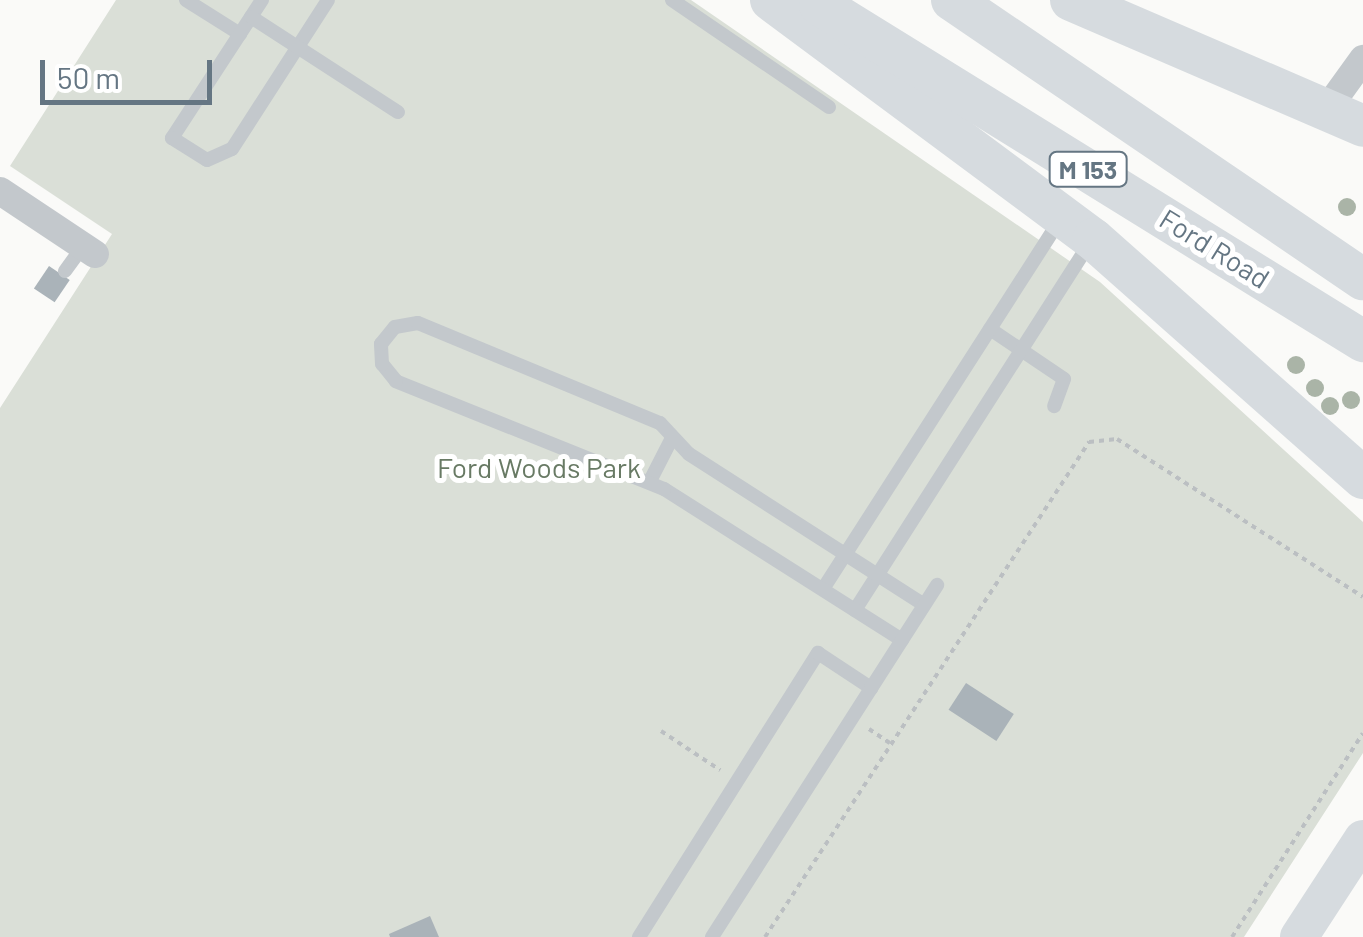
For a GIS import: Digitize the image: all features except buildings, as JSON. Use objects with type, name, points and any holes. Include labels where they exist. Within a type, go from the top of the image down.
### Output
[{"type":"main road","points":[[771,0],[1078,227],[1363,478]]},
{"type":"main road","name":"Ford Road","points":[[811,0],[1363,341]]},
{"type":"main road","name":"Ford Road","points":[[952,0],[1363,279]]},
{"type":"main road","points":[[1071,0],[1345,117]]},
{"type":"main road","points":[[1298,937],[1363,840]]},
{"type":"street","points":[[1345,117],[1363,59]]},
{"type":"street","points":[[0,190],[89,250]]},
{"type":"lane","points":[[186,0],[240,34]]},
{"type":"lane","points":[[262,0],[172,138],[207,160],[232,149],[328,0]]},
{"type":"lane","points":[[672,0],[804,100],[829,107]]},
{"type":"lane","points":[[251,18],[398,112]]},
{"type":"lane","points":[[822,590],[990,329],[1078,227]]},
{"type":"lane","points":[[855,610],[1022,349],[1078,227]]},
{"type":"lane","points":[[65,272],[89,250]]},
{"type":"lane","points":[[902,640],[650,482],[396,381],[382,364],[381,344],[395,327],[418,323],[660,423],[671,440],[924,605]]},
{"type":"lane","points":[[990,329],[1064,378],[1054,406]]},
{"type":"lane","points":[[650,482],[671,440]]},
{"type":"lane","points":[[712,937],[937,586]]},
{"type":"lane","points":[[639,937],[818,653],[872,688]]},
{"type":"path","points":[[765,937],[1070,464],[1102,437],[1117,439],[1363,597]]},
{"type":"path","points":[[852,718],[890,743]]},
{"type":"path","points":[[662,731],[737,781]]},
{"type":"path","points":[[1232,937],[1363,733]]},
{"type":"green space","name":"Ford Woods Park","points":[[116,0],[691,0],[1100,282],[1363,522],[1363,753],[1244,937],[0,937],[0,408],[112,234],[10,166]]}]
